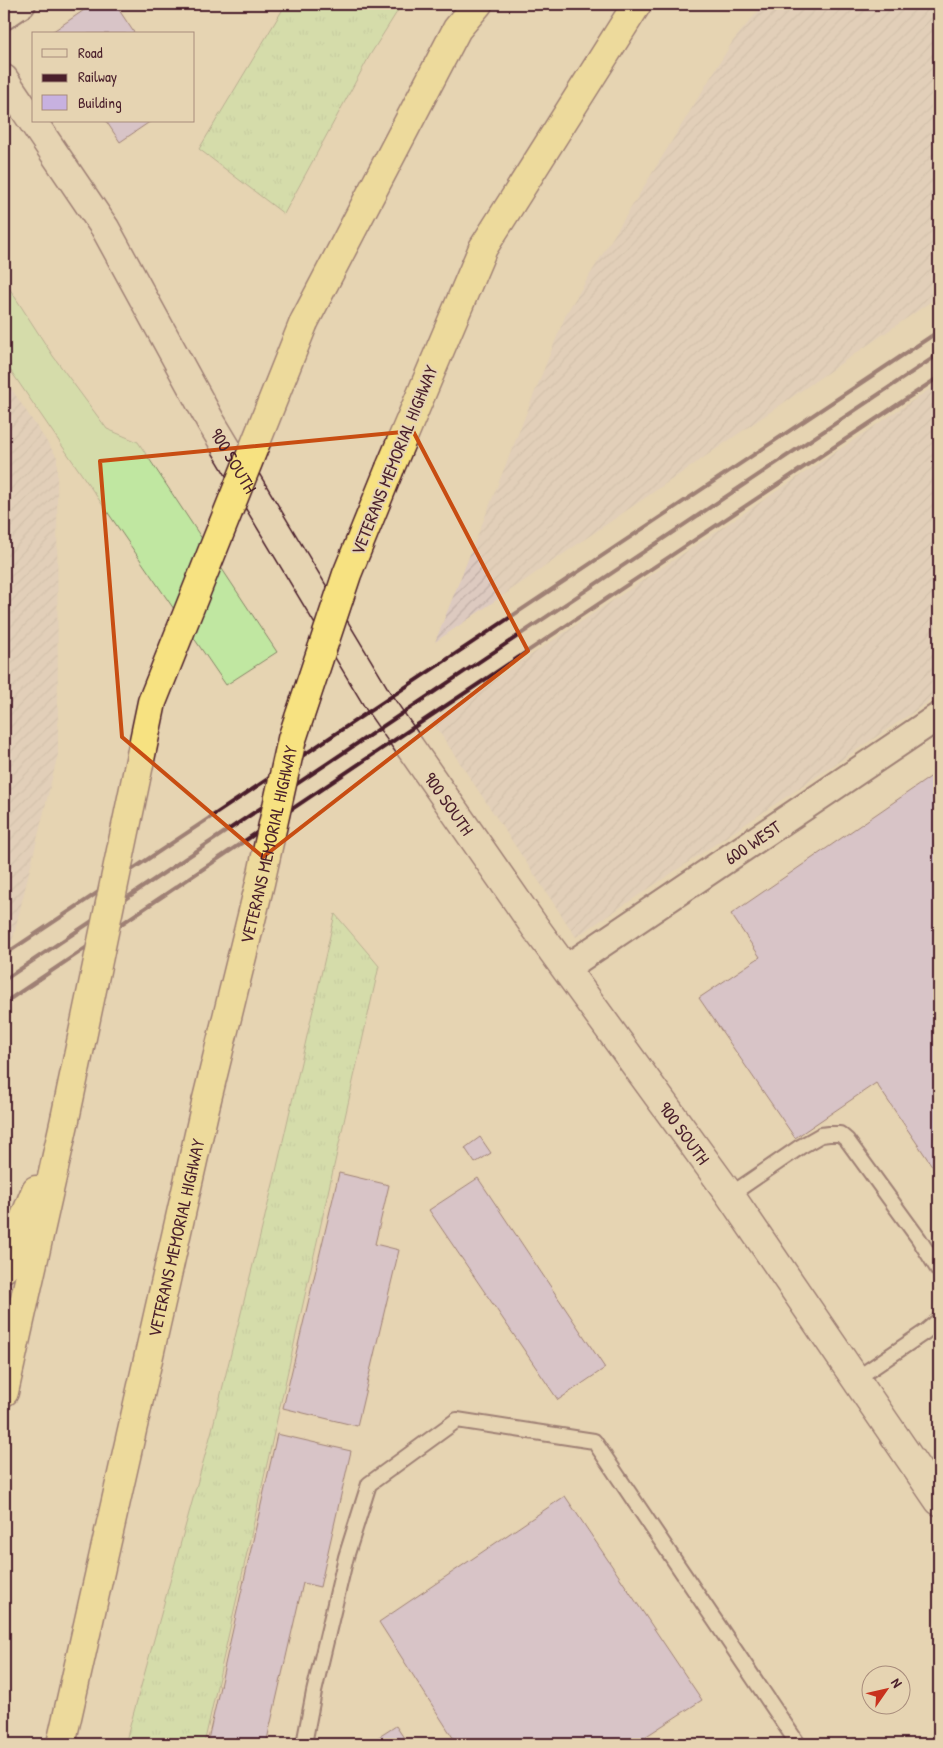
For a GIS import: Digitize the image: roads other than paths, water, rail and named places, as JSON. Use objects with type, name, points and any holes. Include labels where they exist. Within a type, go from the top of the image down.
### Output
[{"type":"highway","points":[[4,1392],[65,1119],[152,702],[304,322],[458,30],[478,4]]},
{"type":"highway","name":"VETERANS MEMORIAL HIGHWAY","points":[[61,1744],[206,1103],[260,883],[292,739],[347,574],[483,248],[637,4]]},
{"type":"highway","points":[[4,1268],[65,1119]]},
{"type":"street","points":[[4,16],[22,4]]},
{"type":"street","name":"900 SOUTH","points":[[4,79],[32,120]]},
{"type":"street","name":"900 SOUTH","points":[[33,122],[105,228],[211,422],[380,704],[566,968],[730,1195],[939,1501]]},
{"type":"street","name":"600 WEST","points":[[566,968],[939,716]]},
{"type":"lane","points":[[730,1195],[800,1147],[821,1136],[840,1134],[847,1140],[913,1231],[939,1271]]},
{"type":"lane","points":[[856,1379],[925,1332],[939,1320]]},
{"type":"lane","points":[[304,1744],[314,1692],[346,1557],[369,1484],[457,1420],[594,1441],[798,1744]]},
{"type":"railway","points":[[4,955],[939,331]]},
{"type":"railway","points":[[4,980],[939,354]]},
{"type":"railway","points":[[4,1003],[939,377]]}]
